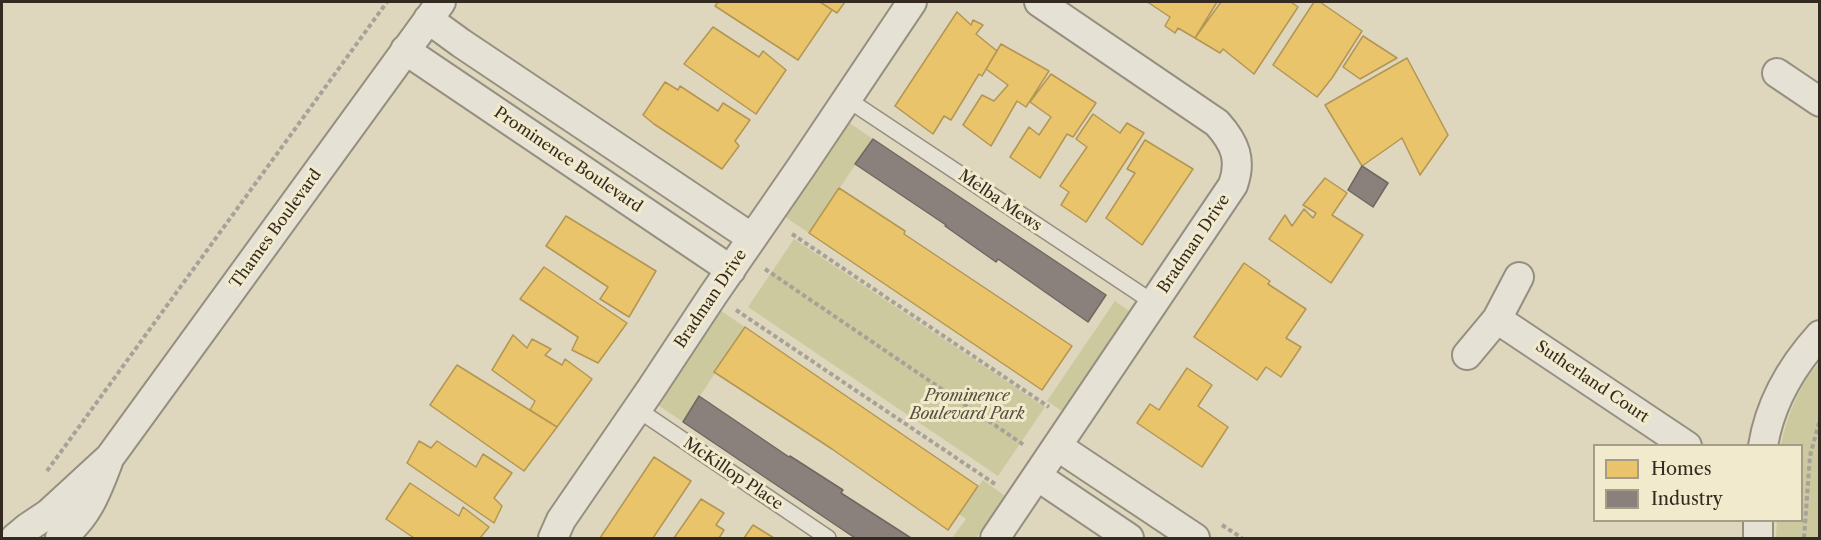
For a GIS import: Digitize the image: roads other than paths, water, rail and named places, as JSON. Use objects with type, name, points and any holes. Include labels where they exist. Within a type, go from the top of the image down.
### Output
[{"type":"street","name":"Bradman Drive","points":[[553,538],[561,520],[912,2]]},
{"type":"street","name":"Bradman Drive","points":[[995,538],[1233,185],[1237,173],[1233,145],[1218,123],[1039,2]]},
{"type":"street","name":"Thames Boulevard","points":[[15,538],[48,514],[110,457],[435,10]]},
{"type":"street","points":[[435,10],[461,43],[748,245]]},
{"type":"street","name":"Prominence Boulevard","points":[[405,50],[748,245]]},
{"type":"street","points":[[1777,73],[1820,102]]},
{"type":"street","points":[[1467,355],[1497,319],[1520,277]]},
{"type":"street","name":"Sutherland Court","points":[[1497,319],[1684,444]]},
{"type":"street","points":[[1763,444],[1770,415],[1780,391],[1804,352],[1820,335]]},
{"type":"street","name":"Thames Boulevard","points":[[60,538],[82,518],[94,500],[110,457]]},
{"type":"street","points":[[1047,461],[1205,529]]},
{"type":"street","points":[[1047,461],[1129,538]]},
{"type":"street","points":[[1758,522],[1758,538]]},
{"type":"lane","name":"Melba Mews","points":[[846,99],[1154,303]]},
{"type":"lane","name":"McKillop Place","points":[[637,409],[828,538]]},
{"type":"park label","name":"Prominence Boulevard Park","points":[[967,405]]}]
